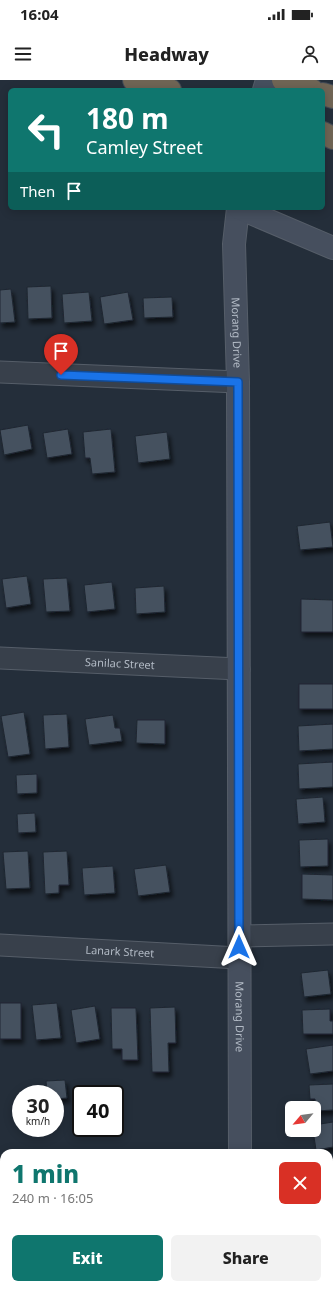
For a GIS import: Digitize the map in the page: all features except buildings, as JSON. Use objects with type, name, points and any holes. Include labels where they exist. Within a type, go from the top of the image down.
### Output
[{"type":"highway","points":[[134,80],[163,88]]},
{"type":"highway","points":[[283,80],[306,88]]},
{"type":"street","name":"Morang Drive","points":[[239,210],[234,244],[238,382],[240,1149]]},
{"type":"street","points":[[244,210],[333,248]]},
{"type":"street","points":[[0,372],[238,382]]},
{"type":"street","name":"Sanilac Street","points":[[0,658],[239,669]]},
{"type":"street","points":[[240,936],[333,934]]},
{"type":"street","name":"Lanark Street","points":[[0,945],[239,958]]},
{"type":"route","points":[[61,375],[238,382],[239,947]]}]
